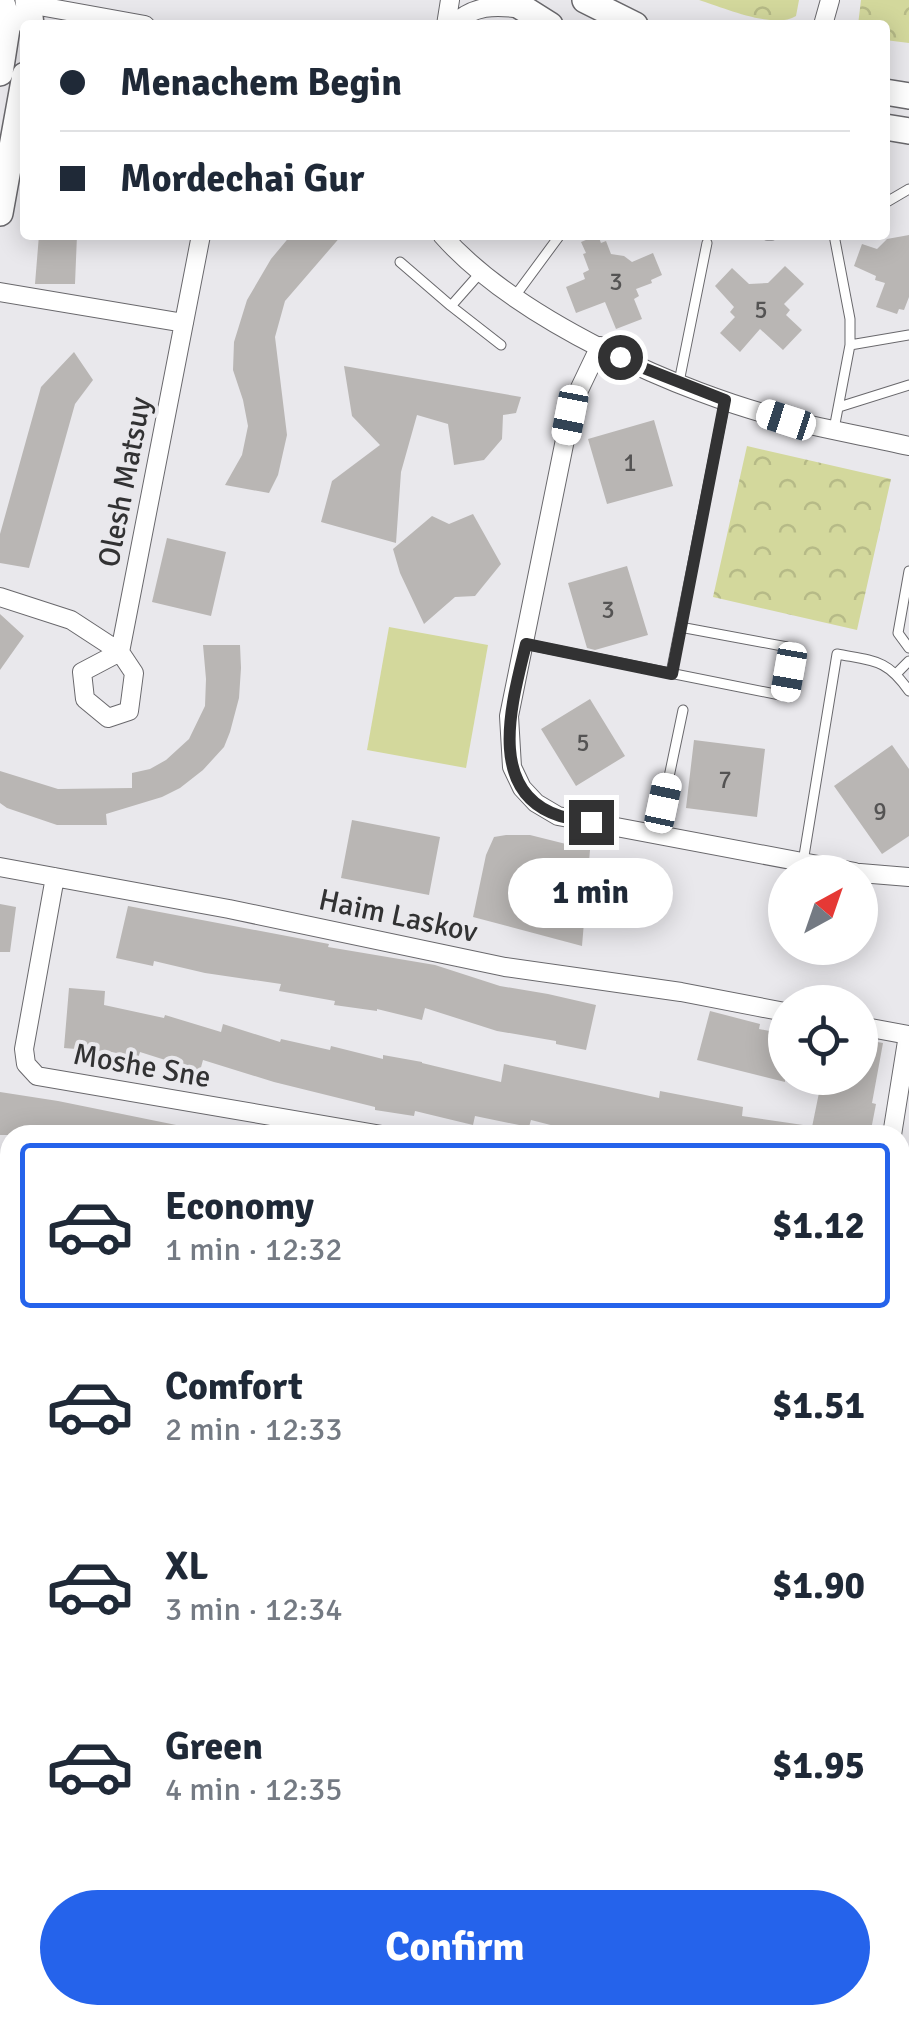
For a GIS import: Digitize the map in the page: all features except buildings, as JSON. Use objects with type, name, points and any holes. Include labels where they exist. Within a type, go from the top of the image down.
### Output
[{"type":"street","points":[[0,73],[8,22],[1,0]]},
{"type":"street","points":[[585,0],[625,20]]},
{"type":"street","points":[[457,20],[490,6],[518,5],[542,20]]},
{"type":"street","points":[[29,10],[106,20]]},
{"type":"street","points":[[0,213],[20,103]]},
{"type":"street","name":"Olesh Matsuy","points":[[0,597],[71,620],[120,652],[200,240]]},
{"type":"street","points":[[447,240],[482,272],[559,326],[641,367],[786,420],[909,446]]},
{"type":"street","points":[[0,292],[184,323]]},
{"type":"street","points":[[600,346],[570,415],[509,716],[512,767],[522,788],[536,803],[558,816],[768,855]]},
{"type":"street","name":"Haim Laskov","points":[[0,867],[230,909],[504,967],[768,1009]]},
{"type":"street","points":[[878,875],[909,878]]},
{"type":"street","name":"Moshe Sne","points":[[56,877],[24,1049],[26,1064],[37,1076],[324,1125]]},
{"type":"street","points":[[878,1029],[908,1035],[894,1125]]},
{"type":"lane","points":[[515,296],[556,240]]},
{"type":"lane","points":[[834,430],[850,345],[850,319],[835,240]]},
{"type":"lane","points":[[679,382],[707,243]]},
{"type":"lane","points":[[400,262],[501,345]]},
{"type":"lane","points":[[450,306],[482,272]]},
{"type":"lane","points":[[850,345],[909,334]]},
{"type":"lane","points":[[838,407],[909,385]]},
{"type":"lane","points":[[672,674],[725,400]]},
{"type":"lane","points":[[909,571],[898,633],[909,648]]},
{"type":"lane","points":[[526,644],[785,696],[793,648],[680,627]]},
{"type":"lane","points":[[803,855],[837,654],[879,662],[897,673],[909,691]]},
{"type":"lane","points":[[897,673],[909,660]]},
{"type":"lane","points":[[656,834],[683,710]]},
{"type":"green space","points":[[699,0],[799,0],[796,16],[775,20],[748,16]]},
{"type":"green space","points":[[861,0],[909,0],[909,43],[890,41],[890,20],[859,20]]},
{"type":"green space","points":[[747,446],[891,479],[857,630],[713,597]]},
{"type":"green space","points":[[389,627],[488,645],[466,768],[367,750]]},
{"type":"route","points":[[591,822],[558,816],[536,803],[522,788],[512,767],[509,716],[526,644],[672,674],[725,400],[620,357]]}]
